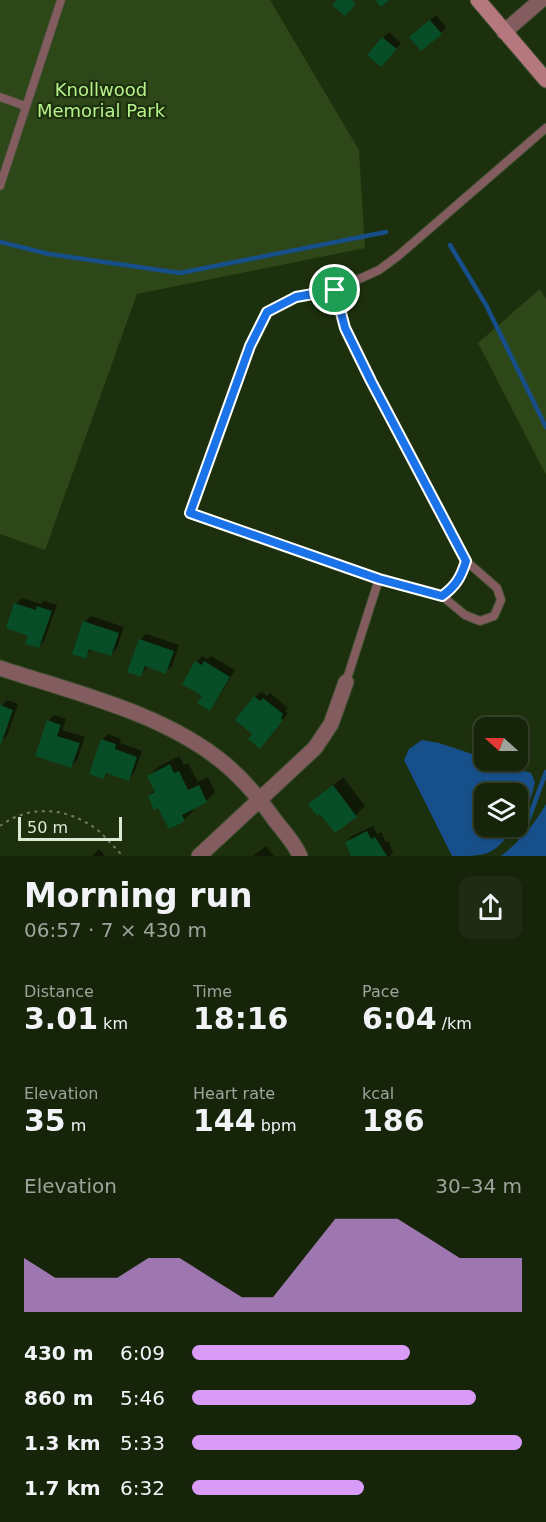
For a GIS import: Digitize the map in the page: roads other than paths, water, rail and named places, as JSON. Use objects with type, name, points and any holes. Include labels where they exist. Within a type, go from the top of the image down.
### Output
[{"type":"street","points":[[478,0],[546,80]]},
{"type":"street","points":[[504,32],[541,0]]},
{"type":"street","points":[[0,668],[135,713],[201,747],[226,765],[260,799],[300,856]]},
{"type":"street","points":[[200,856],[315,747],[331,724],[346,682]]},
{"type":"lane","points":[[0,186],[61,0]]},
{"type":"lane","points":[[0,97],[25,106]]},
{"type":"lane","points":[[335,290],[345,328],[466,561],[497,588],[501,600],[494,616],[480,621],[465,615],[442,596],[379,579],[190,513],[250,346],[267,312],[296,297],[335,290],[379,270],[546,128]]},
{"type":"lane","points":[[442,596],[458,582],[466,561]]},
{"type":"lane","points":[[346,682],[379,579]]},
{"type":"water","points":[[422,740],[439,743],[474,755],[474,771],[531,773],[535,782],[529,805],[528,807],[528,783],[474,783],[474,837],[507,837],[489,852],[474,856],[452,856],[404,760],[409,749]]},
{"type":"water","points":[[546,804],[546,856],[501,856],[521,837],[528,837],[528,830]]},
{"type":"waterway","points":[[0,242],[49,254],[180,273],[386,232]]},
{"type":"waterway","points":[[450,245],[486,305],[546,427]]},
{"type":"waterway","points":[[520,842],[546,772]]},
{"type":"park label","name":"Knollwood Memorial Park","points":[[101,100]]}]
